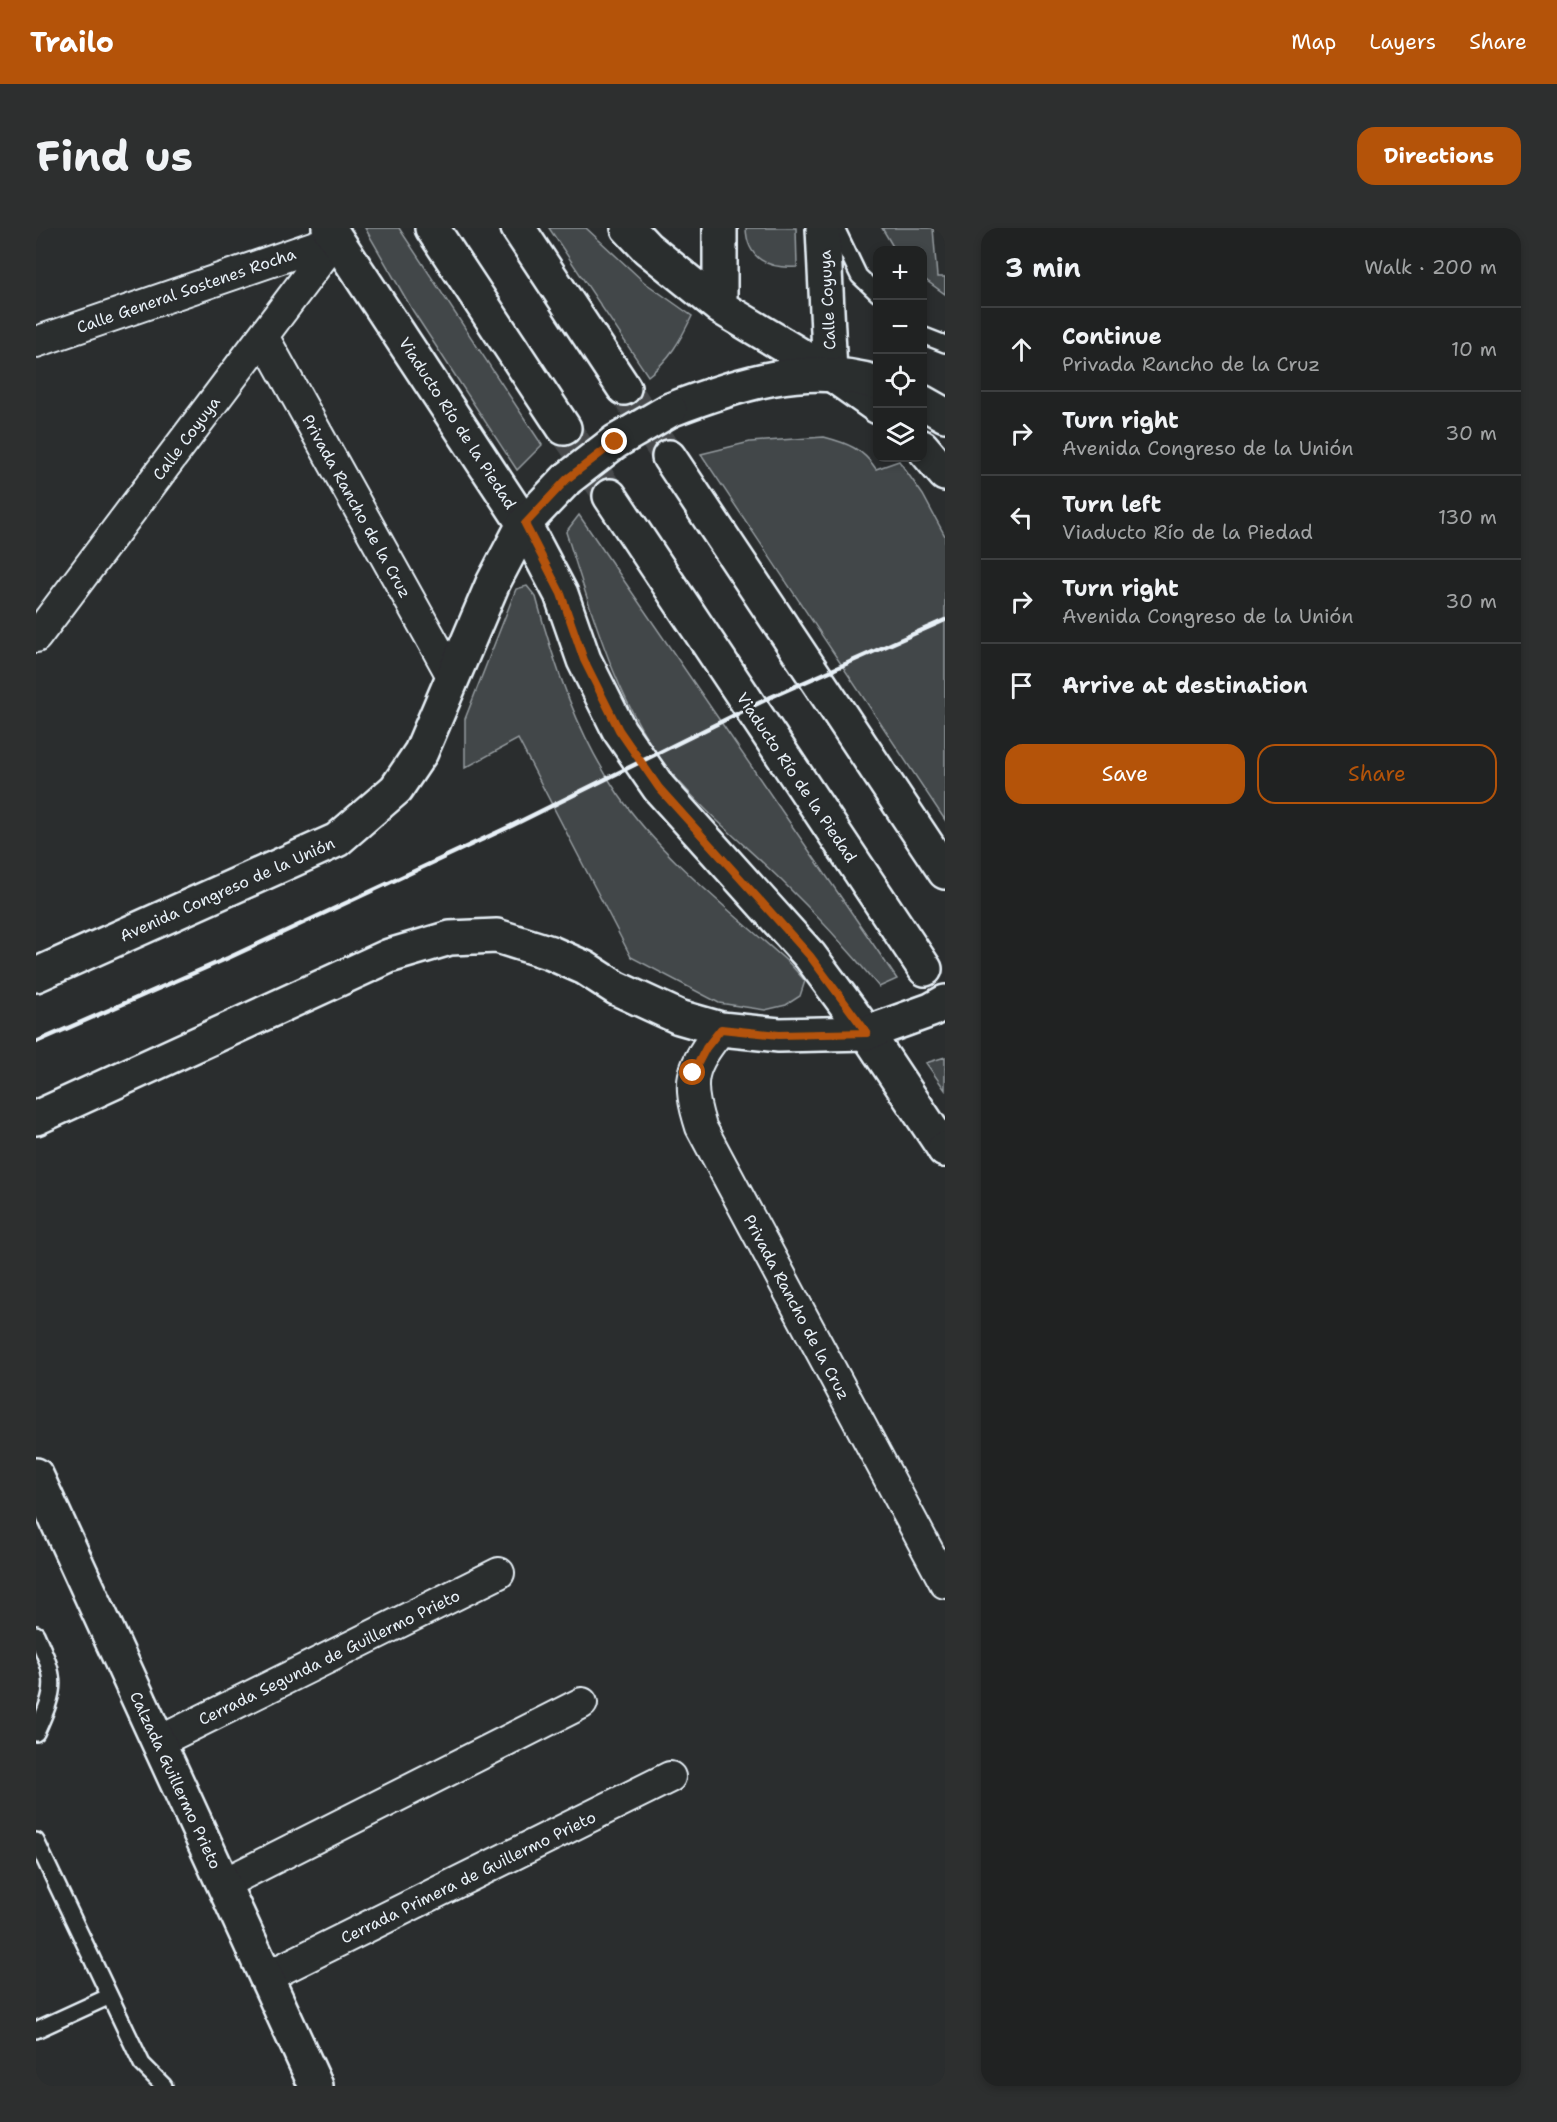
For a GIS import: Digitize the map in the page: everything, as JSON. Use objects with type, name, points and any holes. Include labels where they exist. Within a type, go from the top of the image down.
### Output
[{"type":"main road","points":[[432,228],[564,428]]},
{"type":"main road","points":[[518,228],[624,388]]},
{"type":"main road","points":[[628,228],[647,248],[720,307],[830,373],[873,403]]},
{"type":"main road","points":[[720,228],[720,307]]},
{"type":"main road","name":"Calle Coyuya","points":[[823,228],[830,373]]},
{"type":"main road","name":"Viaducto Río de la Piedad","points":[[333,234],[525,524],[561,594],[584,660],[619,730],[659,788],[810,956],[867,1033],[945,1150]]},
{"type":"main road","name":"Avenida Congreso de la Unión","points":[[36,975],[337,840],[396,789],[421,752],[493,583],[525,524],[567,479],[615,442],[670,410],[743,384],[785,376],[830,373],[873,382]]},
{"type":"main road","points":[[927,405],[945,415]]},
{"type":"main road","points":[[927,453],[945,474]]},
{"type":"main road","points":[[669,457],[945,872]]},
{"type":"main road","name":"Viaducto Río de la Piedad","points":[[610,496],[925,969]]},
{"type":"main road","points":[[36,1118],[389,956],[450,938],[497,936],[551,953],[585,968],[616,988],[679,1017],[721,1029],[779,1035],[867,1033],[938,1006]]},
{"type":"main road","name":"Calzada Guillermo Prieto","points":[[36,1475],[316,2086]]},
{"type":"street","name":"Calle Coyuya","points":[[36,638],[263,336],[333,234]]},
{"type":"street","name":"Calle General Sostenes Rocha","points":[[36,342],[333,234]]},
{"type":"street","name":"Privada Rancho de la Cruz","points":[[263,336],[452,676]]},
{"type":"street","name":"Privada Rancho de la Cruz","points":[[721,1029],[706,1048],[693,1073],[692,1101],[701,1128],[945,1583]]},
{"type":"street","name":"Cerrada Segunda de Guillermo Prieto","points":[[158,1742],[499,1573]]},
{"type":"street","points":[[223,1884],[582,1703]]},
{"type":"street","name":"Cerrada Primera de Guillermo Prieto","points":[[266,1977],[670,1777]]},
{"type":"lane","points":[[836,228],[859,276],[873,289]]},
{"type":"lane","points":[[927,337],[945,344]]},
{"type":"lane","points":[[36,1634],[50,1665],[53,1695],[36,1733]]},
{"type":"lane","points":[[36,1841],[108,1997],[142,2064],[164,2086]]},
{"type":"lane","points":[[36,2030],[108,1997]]},
{"type":"shaded area","points":[[365,228],[399,228],[542,445],[517,470],[413,311]]},
{"type":"shaded area","points":[[549,228],[586,228],[644,282],[692,316],[674,349],[648,376]]},
{"type":"shaded area","points":[[746,228],[796,228],[797,267],[777,266],[761,260],[750,247]]},
{"type":"shaded area","points":[[882,228],[933,228],[937,277],[945,277],[945,294],[927,281],[927,246],[893,246]]},
{"type":"shaded area","points":[[824,437],[854,448],[866,456],[876,469],[900,462],[923,495],[945,536],[945,820],[701,454],[750,442]]},
{"type":"shaded area","points":[[579,515],[897,979],[879,987],[807,906],[697,801],[652,747],[621,689],[608,657],[566,532]]},
{"type":"shaded area","points":[[527,586],[536,597],[559,674],[579,724],[618,794],[636,818],[677,862],[790,964],[805,981],[800,996],[786,1005],[765,1010],[719,1003],[631,957],[518,739],[465,768],[465,719],[516,589]]},
{"type":"shaded area","points":[[945,1057],[945,1090],[926,1063]]},
{"type":"tunnel","points":[[624,388],[669,457]]},
{"type":"tunnel","points":[[564,428],[610,496]]},
{"type":"railway","points":[[36,1042],[228,958],[511,826],[771,697],[945,620]]},
{"type":"route","points":[[615,442],[567,479],[525,524],[561,594],[584,660],[619,730],[659,788],[810,956],[867,1033],[779,1035],[721,1029],[706,1048],[693,1073]]}]
